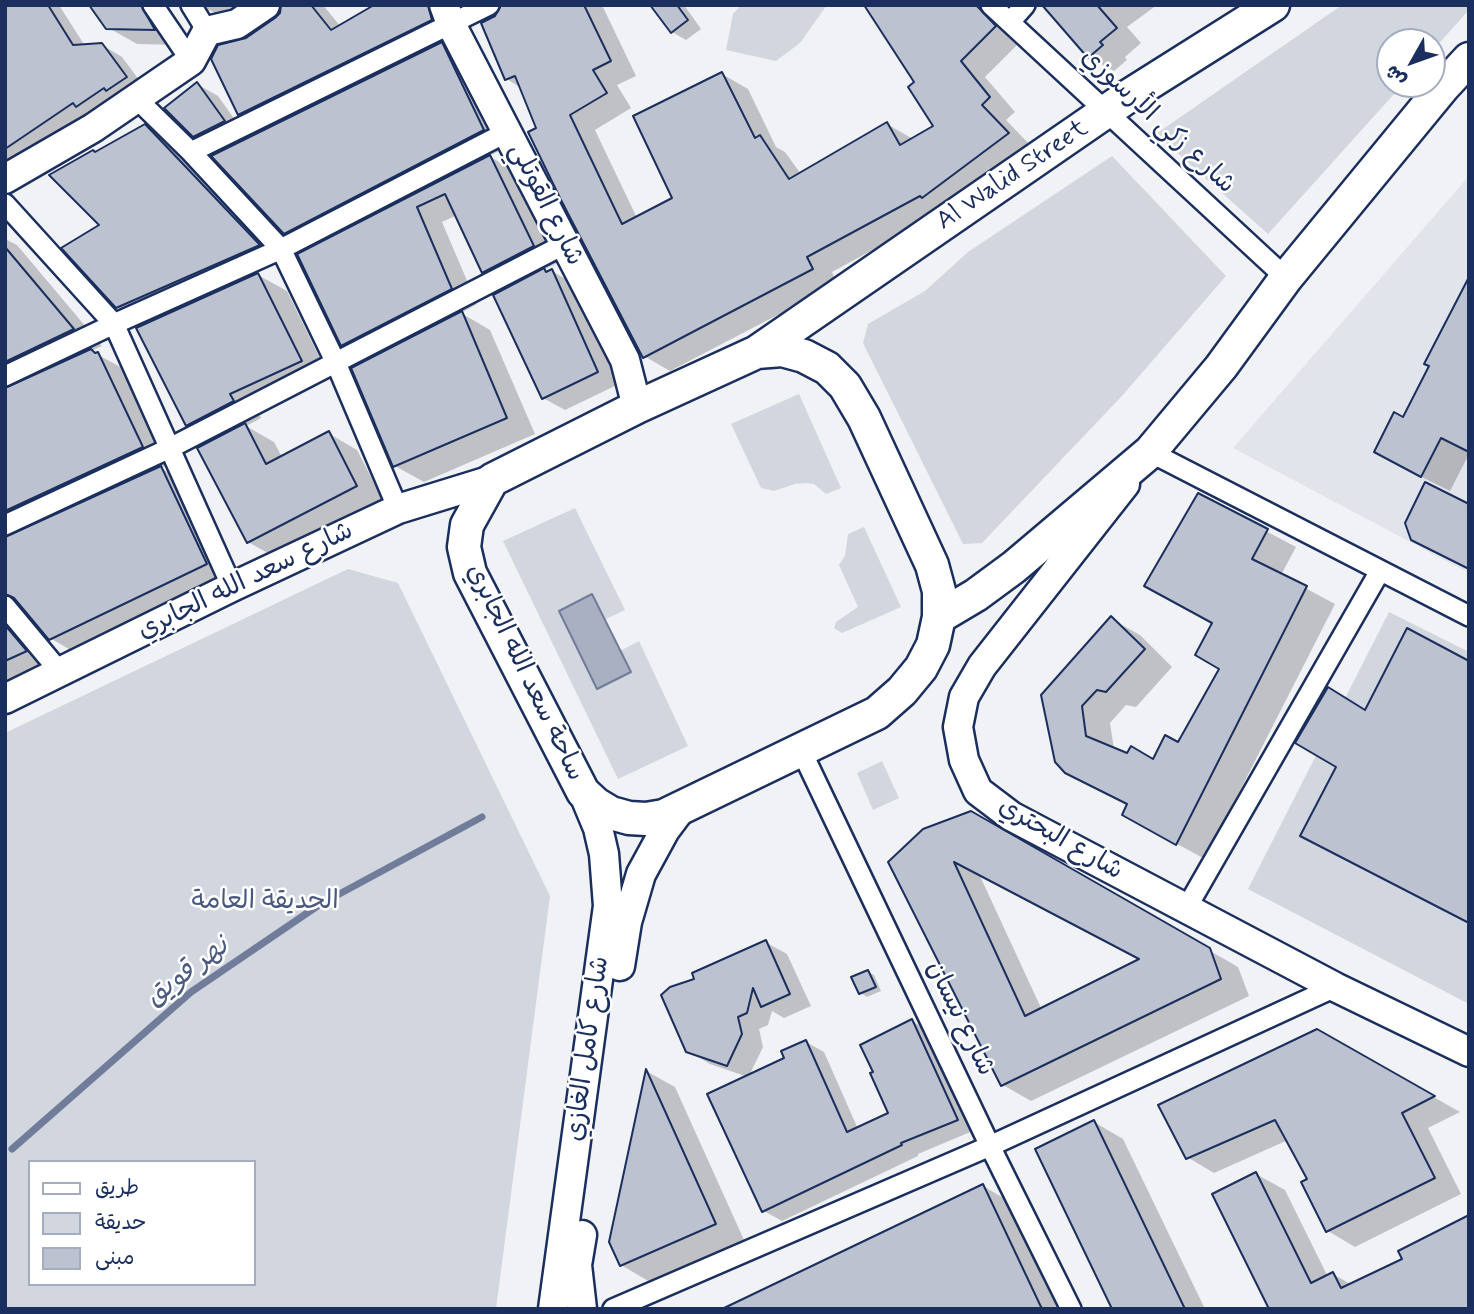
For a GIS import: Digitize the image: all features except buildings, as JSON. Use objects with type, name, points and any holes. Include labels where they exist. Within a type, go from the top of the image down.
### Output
[{"type":"main road","points":[[5,179],[137,99],[191,61],[207,31],[237,24],[265,5]]},
{"type":"main road","name":"Al Walid Street","points":[[757,352],[1106,112],[1233,18],[1273,5]]},
{"type":"main road","name":"شارع القوتلي","points":[[447,15],[625,360],[637,407]]},
{"type":"main road","points":[[939,617],[976,595],[1014,566],[1150,452],[1222,367],[1286,278],[1469,59]]},
{"type":"main road","name":"ساحة سعد الله الجابري","points":[[782,350],[804,355],[827,368],[845,386],[864,418],[932,565],[939,591],[939,617],[933,645],[902,691],[877,713],[680,810],[655,818],[629,818],[611,813],[583,792],[470,573],[464,547],[467,525],[492,480],[637,407],[757,352],[782,350]]},
{"type":"main road","name":"شارع البحتري","points":[[1150,452],[982,666],[964,697],[958,727],[964,760],[978,791],[1011,816],[1335,987],[1469,1052]]},
{"type":"main road","name":"شارع سعد الله الجابري","points":[[5,699],[398,509],[492,480]]},
{"type":"main road","name":"شارع كامل الغازي","points":[[553,1309],[608,906],[604,854],[598,828],[583,792]]},
{"type":"main road","name":"شارع كامل الغازي","points":[[582,1309],[577,1265],[627,922],[646,862],[680,810]]},
{"type":"street","points":[[153,5],[191,61]]},
{"type":"street","points":[[191,5],[207,31]]},
{"type":"street","points":[[191,152],[447,15],[489,5]]},
{"type":"street","name":"شارع زكي الأرسوزي","points":[[991,5],[1286,278]]},
{"type":"street","points":[[1010,22],[1025,5]]},
{"type":"street","points":[[137,99],[191,152],[281,249],[335,362],[398,509]]},
{"type":"street","points":[[5,376],[281,249],[507,132]]},
{"type":"street","points":[[5,204],[114,324],[232,587]]},
{"type":"street","points":[[5,525],[170,448],[565,244]]},
{"type":"street","points":[[1150,452],[1469,616]]},
{"type":"street","points":[[1186,909],[1380,571]]},
{"type":"street","points":[[5,606],[60,672]]},
{"type":"street","name":"شارع نيسان","points":[[801,750],[990,1146],[1072,1309]]},
{"type":"street","points":[[614,1309],[990,1146],[1335,987]]},
{"type":"shaded area","points":[[1469,176],[1469,573],[1233,448]]},
{"type":"green space","points":[[741,5],[827,5],[800,43],[776,61],[726,50],[733,14]]},
{"type":"green space","points":[[1342,5],[1469,5],[1469,10],[1446,35],[1446,28],[1376,28],[1376,98],[1390,98],[1268,234],[1156,134]]},
{"type":"green space","points":[[1112,156],[1226,276],[1121,397],[982,543],[963,544],[863,343],[868,324],[925,291],[968,252]]},
{"type":"green space","points":[[799,394],[841,488],[826,494],[814,484],[806,483],[774,491],[761,488],[731,424]]},
{"type":"green space","points":[[575,508],[625,610],[604,620],[620,651],[639,641],[688,746],[618,779],[503,541]]},
{"type":"green space","points":[[864,527],[901,607],[842,633],[834,628],[836,622],[858,607],[839,565],[845,556],[848,534]]},
{"type":"green space","name":"الحديقة العامة","points":[[348,569],[398,583],[550,896],[496,1309],[5,1309],[5,733]]},
{"type":"green space","points":[[1389,612],[1469,652],[1469,1004],[1248,889]]},
{"type":"green space","points":[[882,761],[899,798],[873,810],[857,773]]},
{"type":"water","points":[[592,594],[631,672],[597,689],[559,611]]},
{"type":"waterway","name":"نهر قويق","points":[[12,1149],[191,992],[319,905],[482,817]]}]
